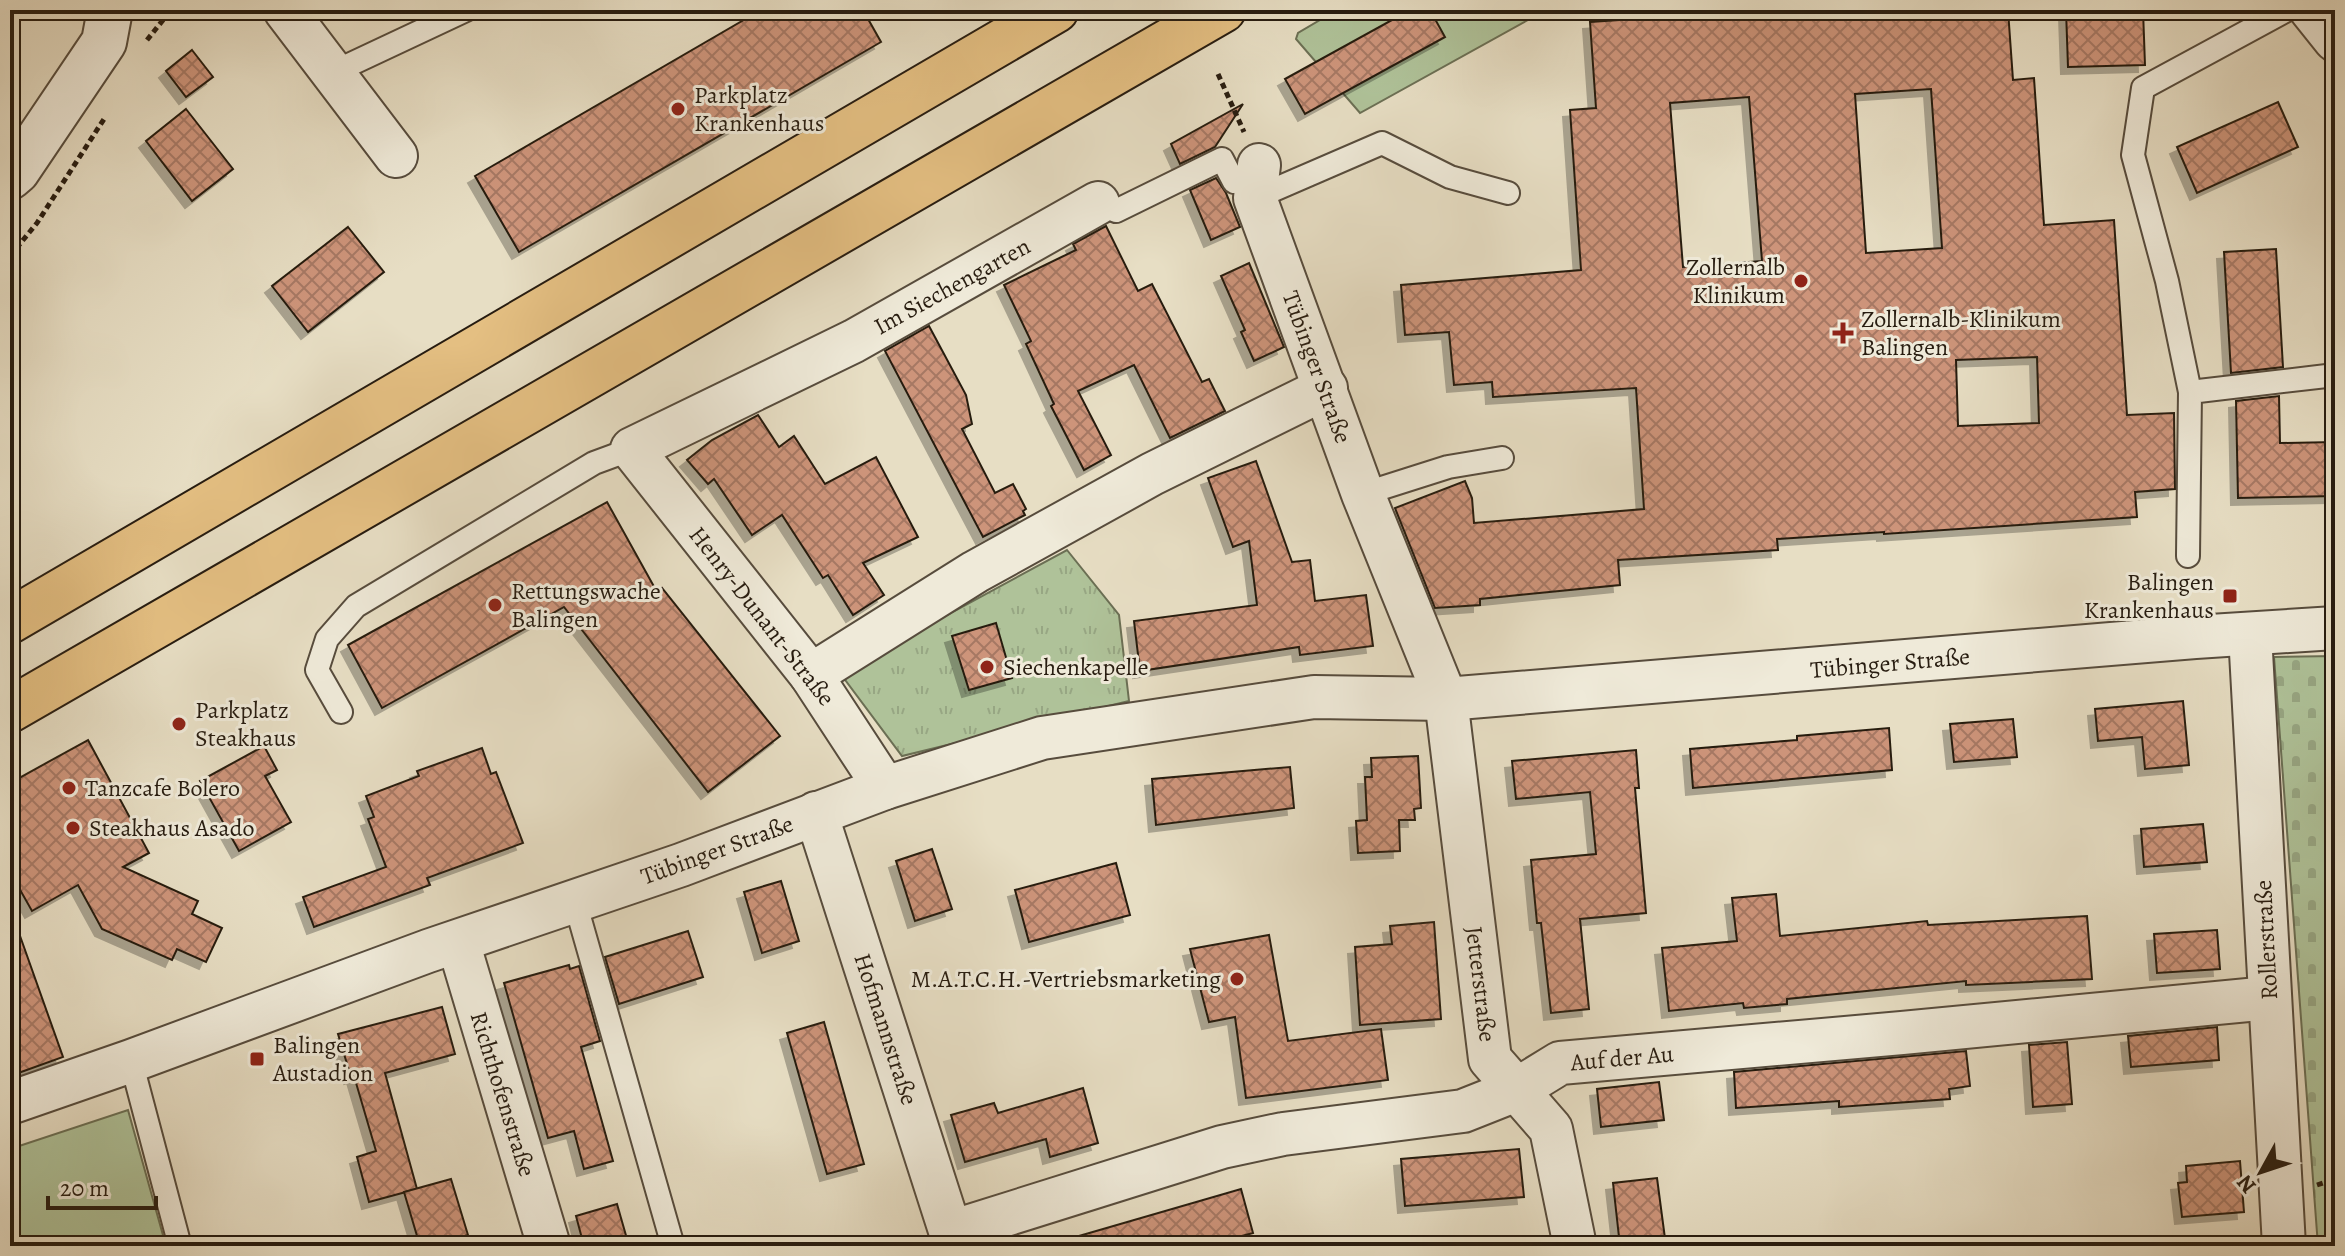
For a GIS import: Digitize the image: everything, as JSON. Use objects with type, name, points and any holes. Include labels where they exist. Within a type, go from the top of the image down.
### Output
[{"type":"highway","points":[[10,621],[1056,10]]},
{"type":"highway","points":[[10,710],[1223,10]]},
{"type":"street","points":[[10,177],[104,42],[110,10]]},
{"type":"street","points":[[285,10],[396,156]]},
{"type":"street","points":[[2311,10],[2335,40]]},
{"type":"street","name":"Tübinger Straße","points":[[1257,178],[1363,494],[1446,699]]},
{"type":"street","name":"Im Siechengarten","points":[[632,449],[854,341],[1098,203]]},
{"type":"street","points":[[811,675],[975,572],[1152,474],[1326,388]]},
{"type":"street","name":"Henry-Dunant-Straße","points":[[632,449],[811,675],[885,788]]},
{"type":"street","name":"Tübinger Straße","points":[[10,1103],[681,865],[885,788],[1042,738],[1314,697],[1446,699],[2335,628]]},
{"type":"street","name":"Rollerstraße","points":[[2250,634],[2284,1246]]},
{"type":"street","name":"Jetterstraße","points":[[1446,699],[1490,1059],[1551,1129],[1575,1246]]},
{"type":"street","name":"Hofmannstraße","points":[[816,813],[953,1239]]},
{"type":"street","name":"Richthofenstraße","points":[[458,942],[549,1246]]},
{"type":"street","name":"Auf der Au","points":[[953,1239],[1222,1147],[1283,1134],[1463,1111],[1516,1090],[1560,1063],[2269,998]]},
{"type":"lane","points":[[334,72],[466,10]]},
{"type":"lane","points":[[2188,556],[2190,392],[2167,281],[2133,155],[2143,88],[2287,10]]},
{"type":"lane","points":[[1257,178],[1382,143],[1450,177],[1508,193]]},
{"type":"lane","name":"Im Siechengarten","points":[[1098,203],[1116,211],[1222,159],[1234,182],[1257,178]]},
{"type":"lane","points":[[2190,392],[2335,375]]},
{"type":"lane","points":[[341,712],[317,670],[327,639],[356,606],[594,463],[632,449]]},
{"type":"lane","points":[[1363,494],[1448,467],[1502,458]]},
{"type":"lane","points":[[575,902],[673,1246]]},
{"type":"lane","points":[[131,1061],[180,1246]]},
{"type":"path","points":[[1218,74],[1257,178]]},
{"type":"green space","points":[[1337,10],[1546,10],[1360,113],[1296,39],[1298,33]]},
{"type":"green space","points":[[1067,550],[1119,615],[1129,701],[902,756],[840,673]]},
{"type":"green space","points":[[2335,656],[2335,1246],[2318,1246],[2274,657]]},
{"type":"green space","points":[[128,1110],[166,1246],[10,1246],[10,1149]]},
{"type":"building","name":"Parkplatz Krankenhaus","points":[[761,10],[863,10],[881,42],[519,252],[475,176]]},
{"type":"building","points":[[1410,10],[1430,10],[1445,37],[1305,114],[1285,79]]},
{"type":"building","name":"Zollernalb Klinikum","points":[[1767,10],[2008,10],[2013,80],[2034,78],[2044,225],[2114,220],[2127,415],[2174,413],[2175,489],[2135,492],[2137,517],[1777,539],[1778,550],[1618,560],[1620,585],[1480,599],[1480,605],[1435,608],[1395,508],[1465,481],[1472,498],[1474,523],[1644,509],[1636,388],[1493,397],[1492,382],[1454,385],[1449,332],[1405,335],[1401,285],[1581,270],[1570,110],[1596,108],[1590,22]],"holes":[[[1931,89],[1942,248],[1866,253],[1855,94]],[[1749,97],[1762,261],[1683,267],[1670,103]],[[2037,357],[2039,423],[1958,426],[1956,360]]]},
{"type":"building","points":[[2066,10],[2143,10],[2145,65],[2068,67]]},
{"type":"building","points":[[192,50],[213,77],[186,97],[166,71]]},
{"type":"building","points":[[2278,102],[2298,147],[2197,193],[2177,147]]},
{"type":"building","points":[[1243,104],[1215,147],[1180,164],[1171,144]]},
{"type":"building","points":[[186,109],[233,169],[192,201],[146,141]]},
{"type":"building","points":[[1216,178],[1240,227],[1211,240],[1190,190]]},
{"type":"building","points":[[1106,226],[1138,291],[1152,284],[1202,382],[1209,379],[1225,411],[1170,438],[1134,365],[1078,391],[1111,455],[1084,470],[1051,406],[1054,404],[1026,344],[1031,341],[1004,285],[1076,250],[1073,244]]},
{"type":"building","points":[[348,227],[384,272],[308,332],[272,286]]},
{"type":"building","points":[[2276,249],[2283,367],[2231,373],[2224,252]]},
{"type":"building","points":[[1249,263],[1284,347],[1254,361],[1241,332],[1245,330],[1221,276]]},
{"type":"building","points":[[929,326],[966,395],[972,424],[962,429],[995,493],[1013,484],[1026,509],[1023,511],[1025,515],[983,537],[885,351]]},
{"type":"building","points":[[2279,396],[2280,443],[2335,442],[2335,496],[2238,498],[2236,401]]},
{"type":"building","points":[[758,415],[779,447],[794,436],[825,484],[876,457],[918,537],[863,563],[884,595],[853,615],[828,575],[823,578],[782,515],[752,535],[714,479],[708,484],[687,460],[712,440]]},
{"type":"building","points":[[1256,461],[1292,562],[1310,560],[1315,601],[1366,595],[1373,646],[1300,655],[1299,647],[1140,671],[1134,621],[1257,605],[1249,541],[1233,547],[1208,478]]},
{"type":"building","points":[[607,502],[657,592],[662,588],[780,736],[708,792],[564,607],[382,708],[348,645]]},
{"type":"building","points":[[996,623],[1012,678],[969,690],[952,636]]},
{"type":"building","points":[[2183,701],[2189,765],[2145,769],[2142,737],[2098,741],[2095,709]]},
{"type":"building","points":[[2013,719],[2017,757],[1954,762],[1950,724]]},
{"type":"building","points":[[1889,728],[1892,770],[1693,788],[1690,749]]},
{"type":"building","name":"Steakhaus Asado","points":[[88,740],[149,853],[123,867],[198,901],[192,914],[222,928],[206,962],[177,949],[172,960],[102,929],[78,885],[32,911],[10,872],[10,783]]},
{"type":"building","points":[[264,746],[277,770],[265,776],[291,822],[239,851],[200,781]]},
{"type":"building","points":[[482,748],[491,774],[496,772],[523,843],[427,878],[430,885],[314,927],[303,897],[386,867],[368,819],[374,817],[366,796],[419,776],[417,771]]},
{"type":"building","points":[[1636,750],[1639,788],[1635,788],[1646,913],[1580,919],[1589,1009],[1551,1013],[1531,860],[1596,854],[1590,792],[1516,799],[1512,761]]},
{"type":"building","points":[[1418,756],[1421,808],[1414,809],[1415,820],[1399,820],[1400,851],[1358,853],[1356,821],[1367,820],[1365,777],[1372,777],[1371,758]]},
{"type":"building","points":[[1290,767],[1294,808],[1156,825],[1152,779]]},
{"type":"building","points":[[2203,824],[2207,862],[2144,867],[2141,829]]},
{"type":"building","points":[[932,849],[952,909],[915,921],[896,861]]},
{"type":"building","points":[[1116,863],[1130,915],[1029,942],[1015,890]]},
{"type":"building","points":[[781,881],[799,941],[762,953],[744,892]]},
{"type":"building","points":[[1776,894],[1780,936],[1927,921],[1928,925],[2087,916],[2092,979],[1966,985],[1966,981],[1787,999],[1787,1004],[1744,1008],[1743,1003],[1669,1011],[1662,948],[1737,941],[1732,898]]},
{"type":"building","points":[[14,919],[63,1057],[10,1076],[10,920]]},
{"type":"building","points":[[1434,922],[1441,1019],[1360,1025],[1355,947],[1392,944],[1390,926]]},
{"type":"building","points":[[2217,930],[2220,969],[2157,973],[2154,934]]},
{"type":"building","points":[[688,931],[703,977],[619,1004],[605,957]]},
{"type":"building","points":[[1269,935],[1288,1041],[1381,1029],[1388,1080],[1246,1098],[1235,1017],[1209,1022],[1190,949]]},
{"type":"building","points":[[569,965],[570,969],[579,966],[600,1041],[581,1047],[613,1161],[584,1169],[574,1131],[548,1138],[504,983]]},
{"type":"building","points":[[442,1007],[455,1054],[385,1073],[417,1189],[369,1202],[357,1157],[376,1151],[338,1034]]},
{"type":"building","points":[[824,1022],[864,1164],[827,1174],[787,1033]]},
{"type":"building","points":[[2217,1027],[2219,1060],[2131,1067],[2128,1036]]},
{"type":"building","points":[[2067,1042],[2072,1104],[2033,1107],[2029,1045]]},
{"type":"building","points":[[1966,1051],[1970,1086],[1949,1089],[1950,1099],[1839,1107],[1839,1101],[1736,1108],[1734,1072]]},
{"type":"building","points":[[1659,1082],[1664,1120],[1601,1127],[1597,1089]]},
{"type":"building","points":[[1083,1088],[1098,1143],[1050,1157],[1046,1139],[965,1162],[951,1115],[994,1103],[998,1113]]},
{"type":"building","points":[[1519,1149],[1524,1197],[1405,1206],[1401,1159]]},
{"type":"building","points":[[2240,1161],[2244,1212],[2182,1217],[2178,1183],[2187,1182],[2186,1166]]},
{"type":"building","points":[[1657,1178],[1666,1246],[1620,1246],[1613,1183]]},
{"type":"building","points":[[451,1179],[468,1235],[431,1246],[420,1246],[404,1192]]},
{"type":"building","points":[[1241,1189],[1253,1233],[1205,1246],[1073,1246],[1072,1238]]},
{"type":"building","points":[[617,1204],[629,1246],[584,1246],[576,1216]]},
{"type":"place","name":"Parkplatz Krankenhaus","points":[[678,109]]},
{"type":"place","name":"Zollernalb Klinikum","points":[[1801,281]]},
{"type":"place","name":"Zollernalb-Klinikum Balingen","points":[[1843,333]]},
{"type":"place","name":"Balingen Krankenhaus","points":[[2230,596]]},
{"type":"place","name":"Rettungswache Balingen","points":[[495,605]]},
{"type":"place","name":"Siechenkapelle","points":[[987,667]]},
{"type":"place","name":"Parkplatz Steakhaus","points":[[179,724]]},
{"type":"place","name":"Tanzcafe Bolero","points":[[69,788]]},
{"type":"place","name":"Steakhaus Asado","points":[[73,828]]},
{"type":"place","name":"M.A.T.C.H.-Vertriebsmarketing","points":[[1237,979]]},
{"type":"place","name":"Balingen Austadion","points":[[257,1059]]}]
